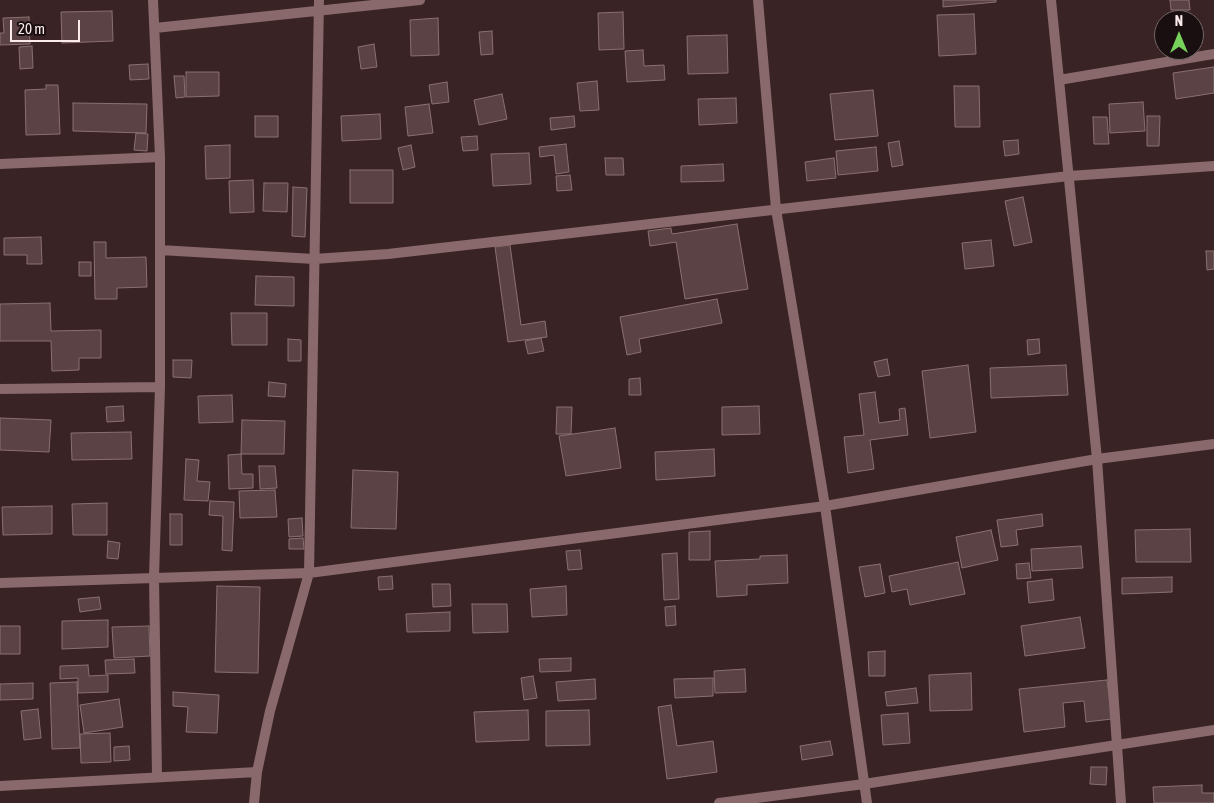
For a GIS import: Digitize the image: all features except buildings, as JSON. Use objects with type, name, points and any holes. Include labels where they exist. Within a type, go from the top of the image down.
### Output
[{"type":"street","points":[[153,0],[160,157],[160,387],[154,577],[157,777]]},
{"type":"street","points":[[254,803],[257,772],[270,711],[309,573],[319,0]]},
{"type":"street","points":[[155,28],[420,0]]},
{"type":"street","points":[[758,0],[776,209],[825,506],[867,803]]},
{"type":"street","points":[[1051,0],[1097,459],[1121,803]]},
{"type":"street","points":[[1059,80],[1214,54]]},
{"type":"street","points":[[0,164],[160,157]]},
{"type":"street","points":[[160,250],[314,258],[388,254],[1069,176],[1214,166]]},
{"type":"street","points":[[0,389],[160,387]]},
{"type":"street","points":[[0,582],[309,573],[825,506],[1097,459],[1214,444]]},
{"type":"street","points":[[718,803],[864,784],[1214,730]]},
{"type":"street","points":[[0,786],[257,772]]}]
